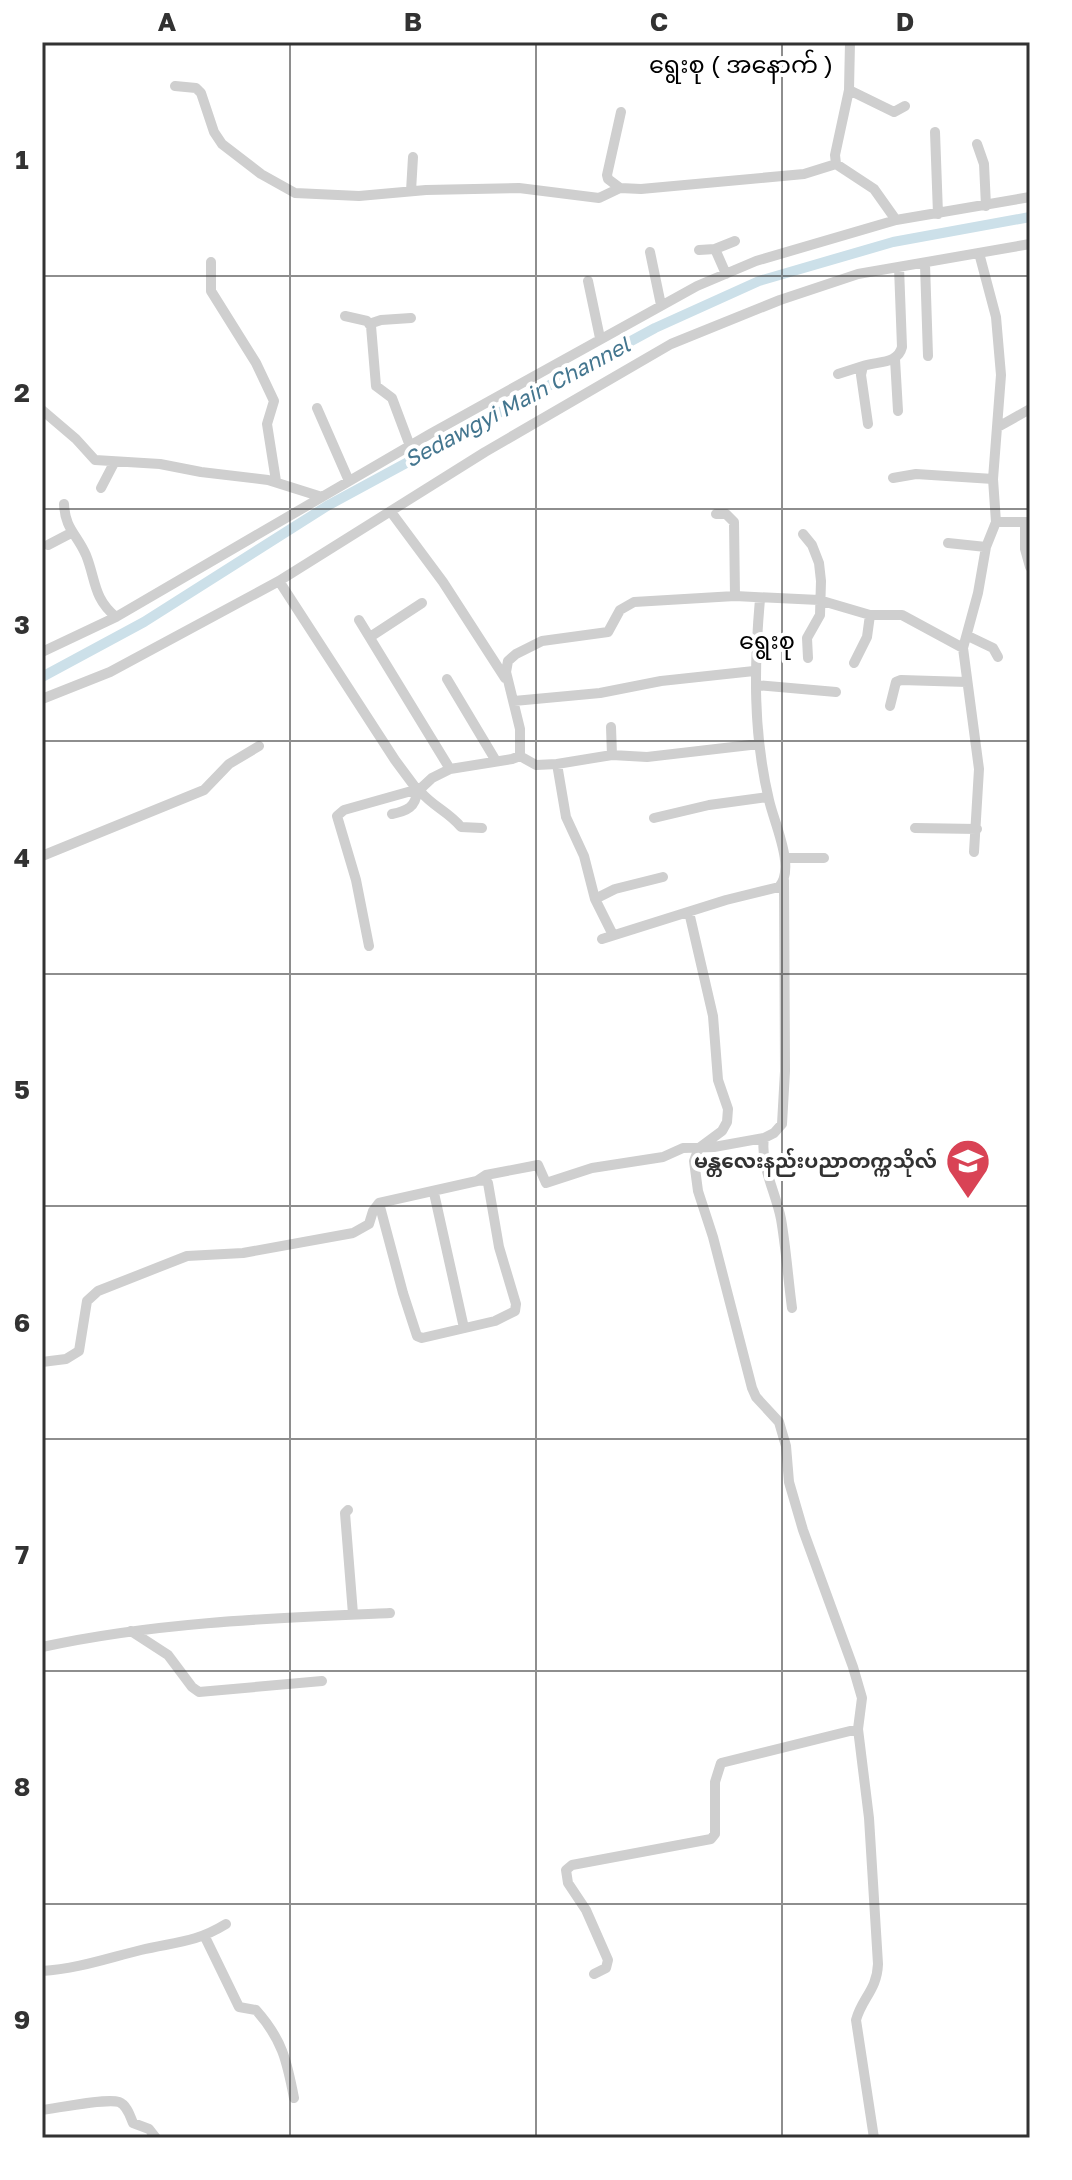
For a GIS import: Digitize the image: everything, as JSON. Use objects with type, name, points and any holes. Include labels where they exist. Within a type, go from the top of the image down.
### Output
[{"type":"street","points":[[854,44],[836,164],[874,189],[896,220]]},
{"type":"street","points":[[175,86],[196,88],[204,98],[219,140],[239,158],[286,189],[309,195],[519,188],[599,198],[620,188],[641,189],[804,174],[836,164]]},
{"type":"street","points":[[849,90],[886,110],[894,112],[905,106]]},
{"type":"street","points":[[620,188],[607,175],[621,112]]},
{"type":"street","points":[[935,132],[938,214]]},
{"type":"street","points":[[977,144],[984,164],[986,206]]},
{"type":"street","points":[[411,191],[413,157]]},
{"type":"street","points":[[42,652],[116,617],[600,338],[726,274],[784,252],[896,220],[1030,197]]},
{"type":"street","points":[[699,250],[715,249],[735,241]]},
{"type":"street","points":[[42,699],[110,672],[279,581],[485,452],[671,344],[835,280],[1030,244]]},
{"type":"street","points":[[715,249],[726,274]]},
{"type":"street","points":[[650,252],[661,305]]},
{"type":"street","points":[[974,852],[979,769],[963,648],[986,547],[996,522],[993,479],[1001,375],[996,317],[979,253]]},
{"type":"street","points":[[211,262],[211,291],[256,363],[274,401],[267,424],[276,481]]},
{"type":"street","points":[[925,264],[928,356]]},
{"type":"street","points":[[838,374],[895,359],[900,354],[899,267]]},
{"type":"street","points":[[588,281],[600,338]]},
{"type":"street","points":[[345,316],[369,324],[411,318]]},
{"type":"street","points":[[369,324],[376,386],[392,398],[410,446]]},
{"type":"street","points":[[895,359],[898,411]]},
{"type":"street","points":[[863,366],[861,375],[868,424]]},
{"type":"street","points":[[317,408],[349,481]]},
{"type":"street","points":[[998,427],[1030,409]]},
{"type":"street","points":[[42,410],[95,460],[160,464],[276,481],[322,497]]},
{"type":"street","points":[[101,488],[114,463]]},
{"type":"street","points":[[893,478],[916,474],[993,479]]},
{"type":"street","points":[[64,504],[71,533],[81,544],[95,590],[106,609],[116,617]]},
{"type":"street","points":[[391,512],[443,582],[507,682],[520,729],[520,756]]},
{"type":"street","points":[[716,514],[726,514],[734,522],[735,596]]},
{"type":"street","points":[[996,522],[1028,522],[1025,549],[1030,567]]},
{"type":"street","points":[[48,545],[71,533]]},
{"type":"street","points":[[803,534],[812,545],[819,563],[820,615],[807,638],[808,658]]},
{"type":"street","points":[[948,543],[986,547]]},
{"type":"street","points":[[279,581],[417,791],[449,813],[461,827],[482,828]]},
{"type":"street","points":[[507,682],[506,667],[516,654],[542,641],[608,632],[620,610],[634,602],[735,596],[819,600],[870,615],[902,615],[963,648]]},
{"type":"street","points":[[477,1181],[486,1175],[538,1165],[546,1183],[592,1168],[675,1154],[683,1148],[764,1138],[782,1124],[786,858],[768,797],[759,744],[754,671],[760,599]]},
{"type":"street","points":[[370,637],[422,603]]},
{"type":"street","points":[[854,663],[867,637],[870,615]]},
{"type":"street","points":[[359,620],[450,769]]},
{"type":"street","points":[[968,636],[993,648],[998,657]]},
{"type":"street","points":[[514,701],[600,693],[661,681],[754,671]]},
{"type":"street","points":[[447,679],[496,761]]},
{"type":"street","points":[[890,706],[896,682],[901,680],[967,682]]},
{"type":"street","points":[[756,685],[836,692]]},
{"type":"street","points":[[611,727],[612,755]]},
{"type":"street","points":[[369,946],[356,880],[337,816],[344,810],[417,791],[432,778],[450,769],[520,756],[536,765],[557,764],[612,755],[647,757],[759,744]]},
{"type":"street","points":[[42,856],[204,790],[229,764],[259,746]]},
{"type":"street","points":[[557,764],[566,817],[584,856],[607,937],[779,887],[784,880]]},
{"type":"street","points":[[392,814],[412,807],[417,800],[417,791]]},
{"type":"street","points":[[654,818],[709,805],[768,797]]},
{"type":"street","points":[[915,828],[977,829]]},
{"type":"street","points":[[786,858],[824,858]]},
{"type":"street","points":[[595,899],[615,889],[663,877]]},
{"type":"street","points":[[689,912],[713,1016],[718,1080],[728,1109],[727,1122],[722,1131],[699,1148],[694,1161],[698,1191],[713,1237],[743,1358],[756,1397],[779,1422],[796,1506],[862,1698],[858,1729],[869,1818],[878,1964],[877,1982],[858,2011],[856,2020],[874,2138]]},
{"type":"street","points":[[764,1138],[766,1164],[781,1218],[792,1308]]},
{"type":"street","points":[[42,1362],[66,1359],[79,1351],[87,1301],[98,1291],[187,1256],[243,1253],[353,1233],[369,1224],[379,1203],[485,1180],[515,1311],[495,1321],[422,1338],[417,1336],[379,1203]]},
{"type":"street","points":[[434,1193],[464,1328]]},
{"type":"street","points":[[348,1510],[345,1513],[353,1614]]},
{"type":"street","points":[[42,1647],[131,1631],[265,1618],[390,1613]]},
{"type":"street","points":[[131,1631],[168,1655],[199,1692],[322,1681]]},
{"type":"street","points":[[594,1974],[606,1968],[608,1960],[586,1910],[568,1883],[566,1870],[572,1865],[711,1839],[715,1834],[715,1782],[721,1763],[858,1729]]},
{"type":"street","points":[[42,1971],[88,1965],[205,1937],[226,1924]]},
{"type":"street","points":[[205,1937],[239,2007],[256,2010],[276,2034],[289,2071],[294,2098]]},
{"type":"street","points":[[42,2110],[120,2102],[133,2123],[149,2129],[156,2138]]},
{"type":"waterway","name":"Sedawgyi Main Channel","points":[[42,677],[144,622],[327,506],[655,328],[759,281],[893,242],[1030,217]]},
{"type":"place","name":"မန္တလေးနည်းပညာတက္ကသိုလ်","points":[[968,1200]]},
{"type":"district","name":"ရွေးစု ( အနောက် )","points":[[741,65]]},
{"type":"district","name":"ရွေးစု","points":[[767,641]]}]
